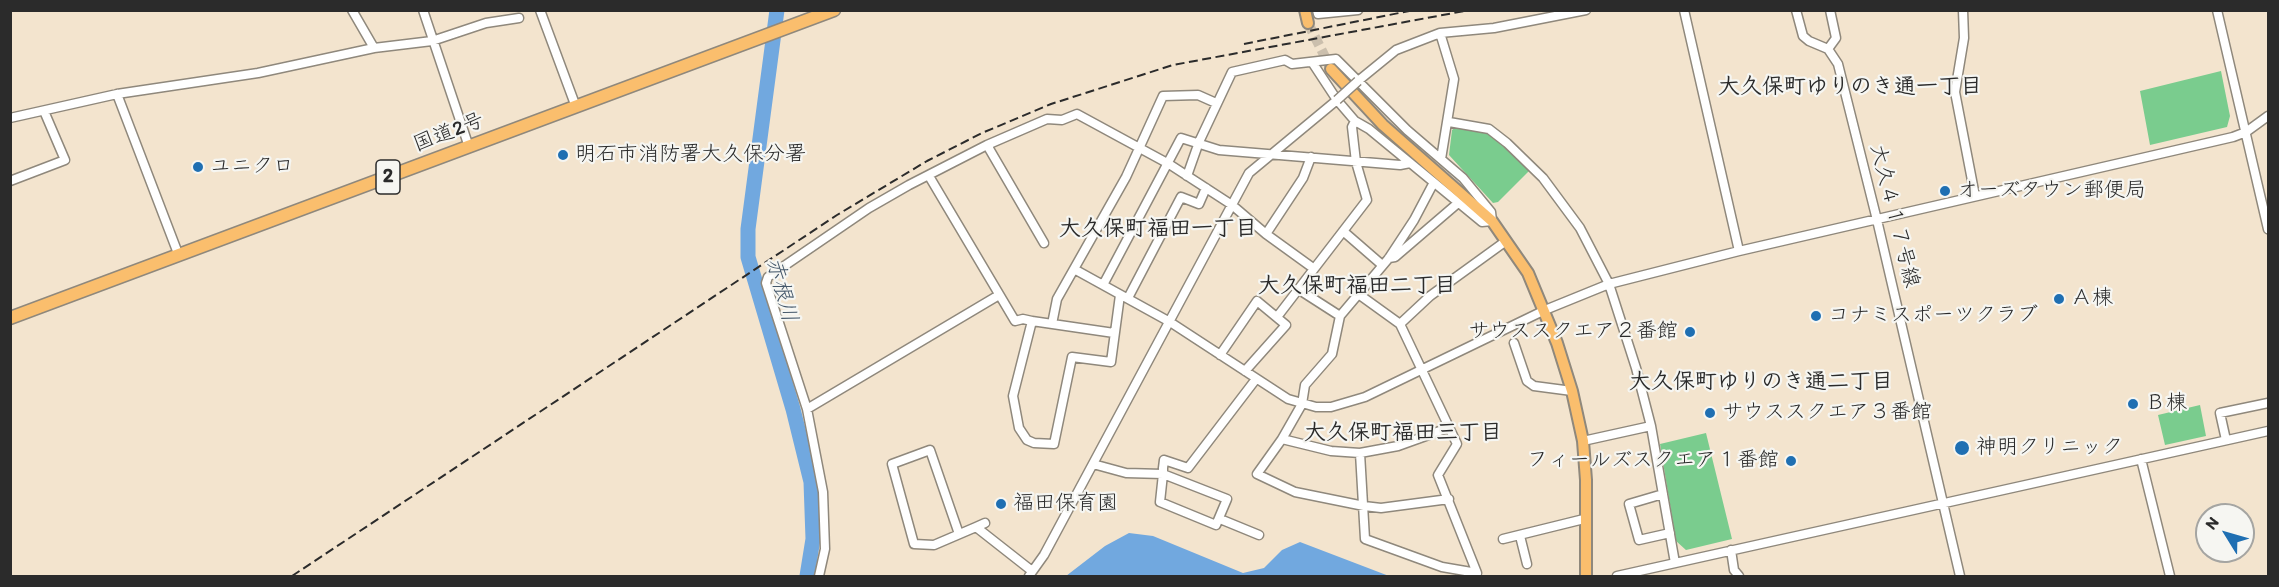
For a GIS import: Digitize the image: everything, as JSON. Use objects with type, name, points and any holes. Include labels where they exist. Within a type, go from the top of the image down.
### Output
[{"type":"highway","name":"国道2号","points":[[10,318],[834,10]]},
{"type":"main road","points":[[1305,10],[1308,23]]},
{"type":"main road","points":[[1331,69],[1383,125],[1492,221],[1528,273],[1545,310],[1572,391],[1583,441],[1586,576]]},
{"type":"street","points":[[352,10],[374,48]]},
{"type":"street","points":[[423,10],[469,147]]},
{"type":"street","points":[[540,10],[576,107]]},
{"type":"street","points":[[1317,12],[1358,10]]},
{"type":"street","points":[[959,534],[930,450],[892,464],[914,544],[934,545],[980,525],[1031,574],[1044,555],[1249,173],[1396,50],[1440,33],[1494,28],[1586,10]]},
{"type":"street","points":[[1684,10],[1739,251]]},
{"type":"street","points":[[1796,10],[1803,36],[1828,49],[1836,38],[1830,10]]},
{"type":"street","points":[[1963,10],[1964,38],[1955,92],[1975,196]]},
{"type":"street","points":[[2217,10],[2268,229]]},
{"type":"street","points":[[10,118],[117,94],[258,73],[374,48],[432,41],[486,23],[519,18]]},
{"type":"street","points":[[1440,33],[1454,79],[1442,159]]},
{"type":"street","name":"大久４１７号線","points":[[1828,49],[1838,64],[1960,576]]},
{"type":"street","points":[[1187,176],[1199,142],[1232,72],[1285,60],[1292,64],[1336,59],[1407,130],[1462,178],[1491,212],[1492,221],[1482,222],[1355,121],[1337,100],[1312,62]]},
{"type":"street","points":[[117,94],[179,256]]},
{"type":"street","points":[[1052,324],[1057,299],[1141,147],[1163,96],[1198,95],[1216,103]]},
{"type":"street","points":[[10,181],[65,160],[44,111]]},
{"type":"street","points":[[819,576],[825,549],[823,492],[807,409],[791,354],[766,283],[768,277],[869,208],[987,145],[1047,119],[1062,120],[1077,114],[1141,147],[1232,204],[1266,234],[1313,268]]},
{"type":"street","points":[[1074,269],[1170,322],[1288,399],[1316,407],[1347,404],[1545,310],[1609,285],[1739,251],[2246,132],[2268,116]]},
{"type":"street","points":[[1277,317],[1367,200],[1356,162],[1352,127],[1355,121]]},
{"type":"street","points":[[1449,122],[1489,129],[1543,178],[1580,228],[1609,285],[1651,426],[1675,562]]},
{"type":"street","points":[[1103,285],[1181,138],[1219,150],[1400,165],[1410,163]]},
{"type":"street","points":[[987,145],[1044,243]]},
{"type":"street","points":[[1266,234],[1303,178],[1311,157]]},
{"type":"street","points":[[928,176],[1015,321],[1023,319],[1114,333]]},
{"type":"street","points":[[1434,184],[1389,258],[1381,264],[1340,316],[1332,354],[1305,385],[1302,404],[1282,439],[1257,474],[1295,492],[1364,506],[1381,508],[1449,500]]},
{"type":"street","points":[[1032,321],[1013,396],[1019,428],[1027,440],[1034,443],[1054,444],[1072,357],[1111,362],[1114,333],[1124,296],[1181,197],[1199,204],[1206,188]]},
{"type":"street","points":[[1389,258],[1395,257],[1458,203]]},
{"type":"street","points":[[1343,231],[1381,264]]},
{"type":"street","points":[[1400,324],[1430,296],[1506,241]]},
{"type":"street","points":[[1298,289],[1340,316]]},
{"type":"street","points":[[1357,293],[1400,324],[1457,444],[1438,475],[1477,573],[1442,567],[1365,539],[1360,453]]},
{"type":"street","points":[[807,409],[999,295]]},
{"type":"street","points":[[1220,355],[1257,301],[1286,325],[1245,371]]},
{"type":"street","points":[[1514,343],[1527,381],[1534,386],[1572,391]]},
{"type":"street","points":[[1093,464],[1126,473],[1163,474],[1227,499],[1216,525],[1160,502],[1163,474],[1164,460],[1188,468],[1256,379]]},
{"type":"street","points":[[2226,440],[2220,413],[2268,403]]},
{"type":"street","points":[[1583,441],[1651,426]]},
{"type":"street","points":[[1282,439],[1331,451],[1360,453],[1398,446],[1448,428]]},
{"type":"street","points":[[1617,576],[2268,431]]},
{"type":"street","points":[[2141,459],[2170,576]]},
{"type":"street","points":[[1663,494],[1629,504],[1639,540],[1670,532]]},
{"type":"street","points":[[1220,519],[1259,535]]},
{"type":"street","points":[[1503,539],[1584,519]]},
{"type":"street","points":[[1520,536],[1527,564]]},
{"type":"street","points":[[1731,550],[1734,570],[1738,576]]},
{"type":"street","points":[[1651,576],[1659,566]]},
{"type":"green space","points":[[2221,71],[2230,116],[2227,127],[2150,145],[2140,91]]},
{"type":"green space","points":[[1456,127],[1487,131],[1528,168],[1529,171],[1498,202],[1493,203],[1449,155],[1452,130]]},
{"type":"green space","points":[[2200,405],[2206,436],[2165,445],[2158,415]]},
{"type":"green space","points":[[1706,433],[1732,539],[1686,550],[1676,541],[1660,444]]},
{"type":"water","points":[[1129,533],[1153,536],[1243,573],[1264,568],[1282,550],[1300,542],[1389,576],[1066,576],[1105,546]]},
{"type":"waterway","name":"赤根川","points":[[777,10],[748,229],[748,257],[793,409],[811,482],[813,539],[807,576]]},
{"type":"tunnel","points":[[1308,23],[1331,69]]},
{"type":"railway","points":[[1244,44],[1414,10]]},
{"type":"railway","points":[[292,576],[837,215],[927,161],[982,133],[1051,104],[1173,65],[1470,10]]},
{"type":"place","name":"明石市消防署大久保分署","points":[[563,155]]},
{"type":"place","name":"ユニクロ","points":[[198,167]]},
{"type":"place","name":"オーズタウン郵便局","points":[[1945,191]]},
{"type":"place","name":"Ａ棟","points":[[2059,299]]},
{"type":"place","name":"コナミスポーツクラブ","points":[[1816,316]]},
{"type":"place","name":"サウススクエア２番館","points":[[1690,332]]},
{"type":"place","name":"Ｂ棟","points":[[2133,404]]},
{"type":"place","name":"サウススクエア３番館","points":[[1710,413]]},
{"type":"place","name":"神明クリニック","points":[[1962,448]]},
{"type":"place","name":"フィールズスクエア１番館","points":[[1791,461]]},
{"type":"place","name":"福田保育園","points":[[1001,504]]},
{"type":"district","name":"大久保町ゆりのき通一丁目","points":[[1850,87]]},
{"type":"district","name":"大久保町福田一丁目","points":[[1158,229]]},
{"type":"district","name":"大久保町福田二丁目","points":[[1357,286]]},
{"type":"district","name":"大久保町ゆりのき通二丁目","points":[[1761,382]]},
{"type":"district","name":"大久保町福田三丁目","points":[[1403,433]]}]
